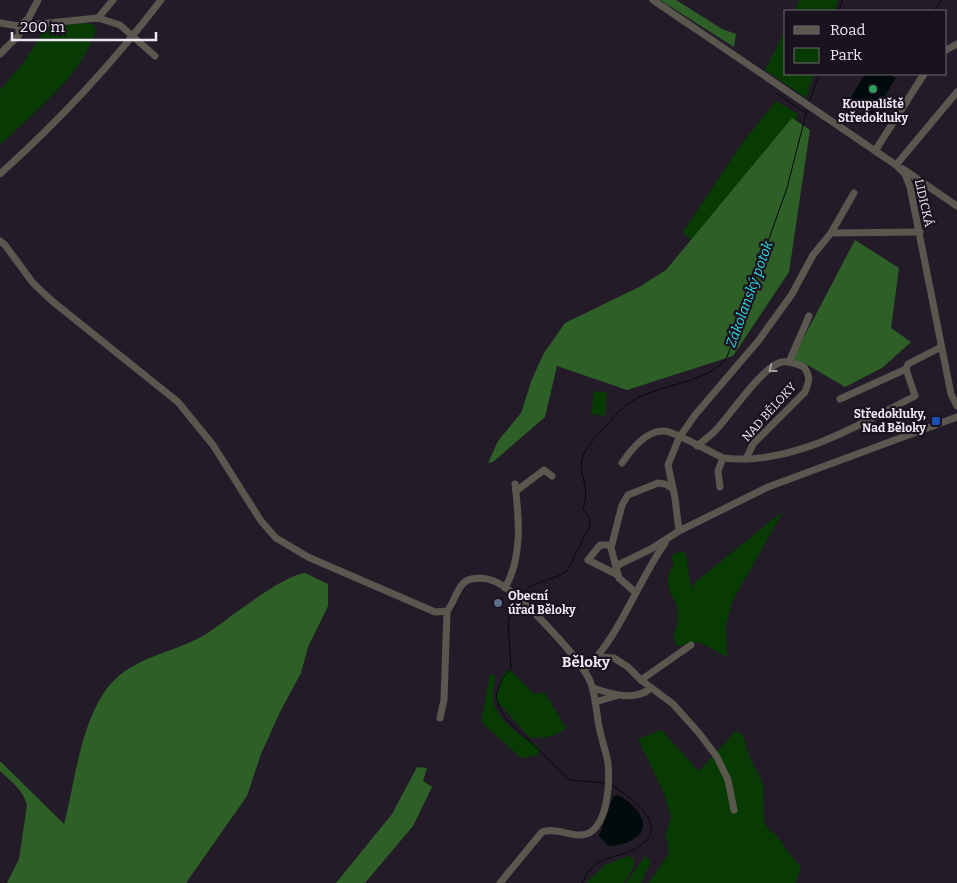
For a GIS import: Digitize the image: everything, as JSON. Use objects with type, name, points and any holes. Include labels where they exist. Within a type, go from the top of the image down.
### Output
[{"type":"street","points":[[0,54],[19,36],[20,26],[28,19],[38,0]]},
{"type":"street","points":[[98,18],[113,0]]},
{"type":"street","points":[[0,174],[84,93],[161,0]]},
{"type":"street","name":"LIDICKÁ","points":[[652,0],[896,165],[905,174],[920,232],[951,394],[957,406]]},
{"type":"street","points":[[0,23],[20,26],[98,18],[120,24],[155,56]]},
{"type":"street","points":[[875,151],[923,75]]},
{"type":"street","points":[[957,92],[896,165],[957,206]]},
{"type":"street","points":[[679,531],[668,465],[679,438],[695,415],[759,340],[792,294],[813,255],[831,233],[854,193]]},
{"type":"street","points":[[831,233],[920,232]]},
{"type":"street","points":[[0,241],[52,301],[162,387],[178,402],[213,445],[261,521],[276,538],[308,557],[420,607],[435,612],[447,611]]},
{"type":"street","name":"NAD BĚLOKY","points":[[789,362],[809,316]]},
{"type":"street","points":[[840,399],[906,369],[911,361],[942,347]]},
{"type":"street","name":"NAD BĚLOKY","points":[[698,446],[715,431],[753,385],[772,366],[781,362],[789,362],[804,367],[809,374],[810,382],[805,392],[753,444],[746,459]]},
{"type":"street","name":"NAD BĚLOKY","points":[[622,463],[635,446],[652,433],[664,430],[724,458],[746,459],[782,454],[818,443],[915,396],[906,369]]},
{"type":"street","points":[[616,566],[668,539],[679,531],[768,488],[957,417]]},
{"type":"street","points":[[720,486],[718,471],[724,458]]},
{"type":"street","points":[[505,588],[512,571],[520,530],[516,487],[544,470],[552,476]]},
{"type":"street","points":[[618,575],[611,545],[616,534],[622,505],[628,495],[658,484],[665,484],[672,488]]},
{"type":"street","points":[[584,670],[599,657],[635,592],[668,539]]},
{"type":"street","points":[[611,545],[600,546],[588,560],[618,575],[635,592]]},
{"type":"street","points":[[440,718],[444,700],[447,611],[463,584],[470,579],[491,580],[505,588],[557,635],[584,670],[593,688],[608,762],[608,782],[601,818],[596,827],[586,835],[579,836],[551,829],[542,832],[500,883]]},
{"type":"street","points":[[641,680],[691,646]]},
{"type":"street","points":[[599,657],[614,658],[628,666],[641,680],[673,704],[717,757],[728,780],[734,810]]},
{"type":"street","points":[[593,688],[617,696]]},
{"type":"street","points":[[595,702],[617,696],[644,694],[651,688]]},
{"type":"green space","points":[[660,0],[676,0],[722,29],[736,34],[734,47]]},
{"type":"green space","points":[[799,0],[838,0],[835,10],[794,10]]},
{"type":"green space","points":[[84,23],[94,25],[96,30],[89,47],[79,63],[55,93],[0,145],[0,90],[24,62],[46,27]]},
{"type":"green space","points":[[784,33],[784,75],[814,75],[806,98],[765,70]]},
{"type":"green space","points":[[776,101],[798,114],[788,150],[703,253],[683,232],[743,142]]},
{"type":"green space","points":[[792,118],[810,130],[789,272],[733,356],[627,390],[557,366],[545,417],[493,462],[488,463],[498,441],[521,413],[532,379],[544,353],[565,323],[639,287],[666,270]]},
{"type":"green space","points":[[855,240],[899,268],[891,328],[911,342],[882,368],[845,387],[806,364],[792,360]]},
{"type":"green space","points":[[594,391],[607,393],[605,416],[591,414]]},
{"type":"green space","points":[[783,511],[732,602],[726,626],[727,657],[699,642],[677,646],[674,634],[678,616],[676,604],[668,586],[668,579],[674,564],[671,558],[673,554],[682,551],[686,555],[690,584],[695,592],[693,584]]},
{"type":"green space","points":[[305,573],[328,584],[328,606],[308,647],[301,673],[280,712],[261,754],[247,796],[186,883],[7,883],[19,859],[27,805],[20,790],[0,771],[0,761],[64,824],[78,761],[91,717],[101,697],[114,680],[130,668],[150,658],[202,636],[271,588]]},
{"type":"green space","points":[[509,669],[533,693],[545,693],[566,728],[548,737],[529,737],[496,700],[502,676]]},
{"type":"green space","points":[[490,674],[495,676],[493,700],[495,707],[504,721],[525,739],[538,747],[539,752],[535,756],[521,758],[481,722]]},
{"type":"green space","points":[[661,730],[699,771],[736,731],[743,735],[749,756],[763,784],[764,822],[801,866],[796,883],[649,883],[669,853],[666,834],[671,817],[664,793],[638,739]]},
{"type":"green space","points":[[417,767],[427,768],[423,781],[432,787],[413,826],[365,883],[336,883],[392,814]]},
{"type":"green space","points":[[628,856],[634,859],[634,866],[624,883],[586,883],[605,865]]},
{"type":"green space","points":[[645,856],[651,862],[641,883],[626,883]]},
{"type":"shaded area","name":"Koupaliště Středokluky","points":[[864,75],[891,75],[896,78],[873,115],[849,100]]},
{"type":"shaded area","points":[[618,795],[638,811],[643,827],[640,834],[633,840],[608,846],[599,836],[613,797]]},
{"type":"waterway","name":"Zákolanský potok","points":[[839,10],[842,0]]},
{"type":"waterway","points":[[934,10],[942,0]]},
{"type":"waterway","name":"Zákolanský potok","points":[[809,103],[819,75]]},
{"type":"waterway","points":[[776,93],[806,113]]},
{"type":"waterway","name":"Zákolanský potok","points":[[521,595],[537,583],[567,571],[590,525],[590,518],[583,508],[586,494],[581,465],[583,455],[594,438],[619,411],[637,398],[707,374],[727,357],[787,188],[807,110]]},
{"type":"waterway","name":"Zákolanský potok","points":[[518,600],[508,620],[511,668],[503,678],[496,695],[499,707],[507,720],[570,780],[605,783]]},
{"type":"waterway","name":"Zákolanský potok","points":[[582,883],[596,864],[633,850],[645,842],[651,833],[651,824],[646,815],[612,785]]},
{"type":"place","name":"Koupaliště Středokluky","points":[[873,89]]},
{"type":"place","name":"Středokluky, Nad Běloky","points":[[936,421]]},
{"type":"place","name":"Obecní úřad Běloky","points":[[498,603]]},
{"type":"district","name":"Běloky","points":[[586,662]]}]
